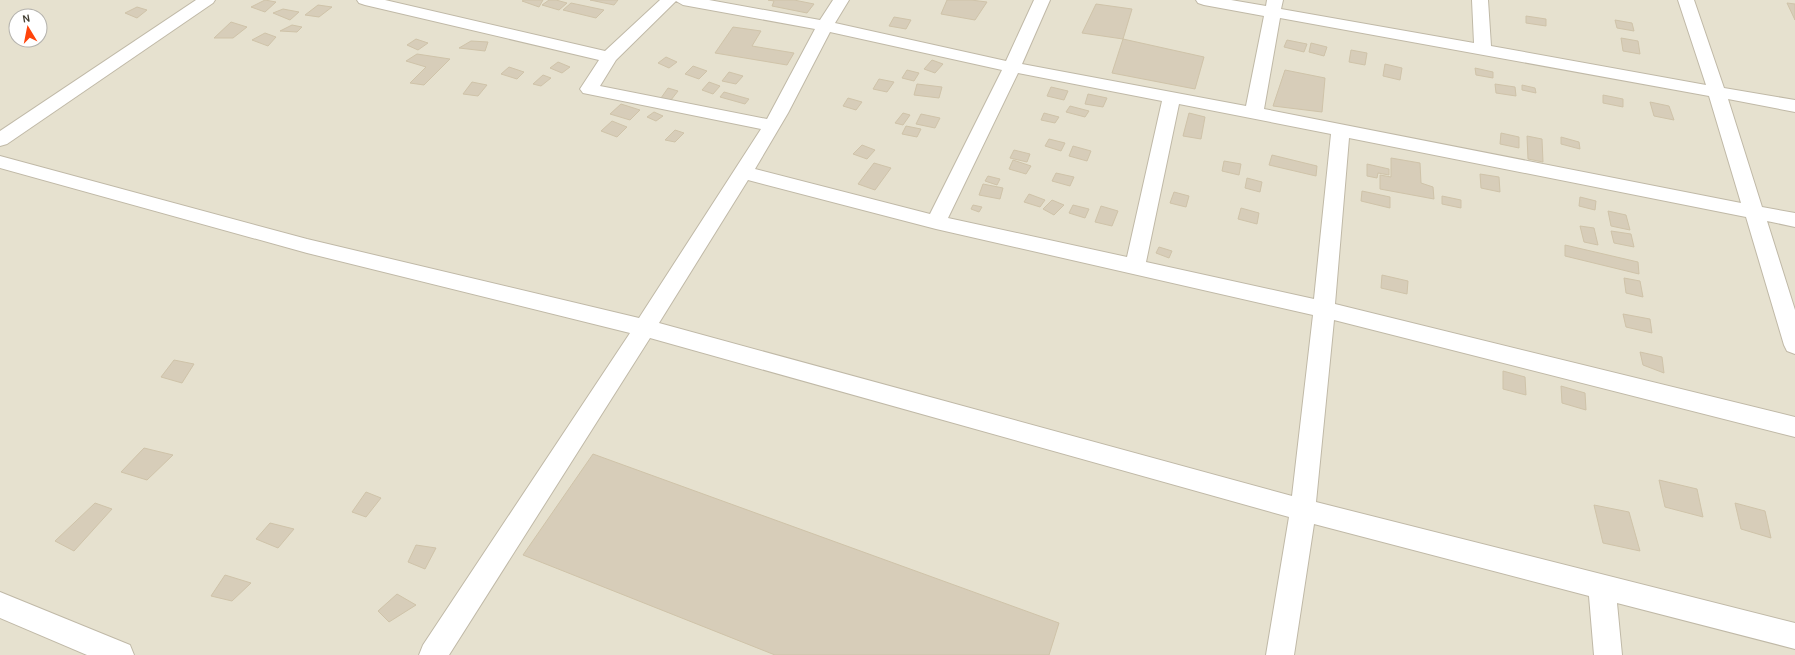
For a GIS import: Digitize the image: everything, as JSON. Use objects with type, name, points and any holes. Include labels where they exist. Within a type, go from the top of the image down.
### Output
[{"type":"street","points":[[0,140],[207,0]]},
{"type":"street","points":[[365,0],[609,57]]},
{"type":"street","points":[[669,0],[609,57],[589,89],[772,126]]},
{"type":"street","points":[[683,0],[824,26],[1012,67],[1254,112],[1795,220]]},
{"type":"street","points":[[433,655],[645,328],[772,126],[824,26],[841,0]]},
{"type":"street","points":[[936,222],[1012,67],[1042,0]]},
{"type":"street","points":[[1204,0],[1274,6],[1483,50],[1795,106]]},
{"type":"street","points":[[1480,0],[1483,50]]},
{"type":"street","points":[[1686,0],[1718,92],[1795,345]]},
{"type":"street","points":[[1254,112],[1274,6]]},
{"type":"street","points":[[1135,266],[1172,97]]},
{"type":"street","points":[[1280,655],[1303,510],[1341,129]]},
{"type":"street","points":[[0,162],[307,246],[645,328],[1303,510],[1795,636]]},
{"type":"street","points":[[743,172],[936,222],[1324,309],[1795,427]]},
{"type":"street","points":[[1602,586],[1608,655]]},
{"type":"street","points":[[0,605],[120,655]]},
{"type":"shaded area","points":[[0,0],[1795,0],[1795,655],[0,655]]},
{"type":"building","points":[[265,0],[276,2],[265,12],[251,7]]},
{"type":"building","points":[[543,0],[539,7],[522,1]]},
{"type":"building","points":[[549,0],[567,3],[559,10],[542,5]]},
{"type":"building","points":[[590,0],[618,0],[614,5]]},
{"type":"building","points":[[768,0],[794,0],[814,4],[807,13],[772,6],[774,1]]},
{"type":"building","points":[[947,0],[987,2],[975,20],[941,14]]},
{"type":"building","points":[[571,3],[604,10],[596,18],[563,10]]},
{"type":"building","points":[[1787,3],[1795,4],[1795,20]]},
{"type":"building","points":[[1096,4],[1132,9],[1123,39],[1082,33]]},
{"type":"building","points":[[318,5],[332,7],[319,17],[305,15]]},
{"type":"building","points":[[137,7],[147,10],[137,18],[125,13]]},
{"type":"building","points":[[283,9],[299,12],[290,20],[273,13]]},
{"type":"building","points":[[1526,16],[1546,19],[1546,26],[1526,23]]},
{"type":"building","points":[[894,17],[911,20],[906,29],[889,26]]},
{"type":"building","points":[[1615,20],[1632,23],[1634,31],[1617,28]]},
{"type":"building","points":[[231,22],[247,27],[233,38],[214,38]]},
{"type":"building","points":[[292,25],[302,27],[297,32],[280,31]]},
{"type":"building","points":[[733,27],[761,31],[752,46],[794,53],[787,65],[715,53]]},
{"type":"building","points":[[265,33],[276,37],[268,46],[252,40]]},
{"type":"building","points":[[1621,38],[1638,41],[1640,54],[1623,51]]},
{"type":"building","points":[[416,39],[428,43],[418,50],[407,45]]},
{"type":"building","points":[[1123,39],[1204,57],[1195,89],[1112,73]]},
{"type":"building","points":[[1287,40],[1307,44],[1304,52],[1284,47]]},
{"type":"building","points":[[471,41],[488,42],[485,51],[459,48]]},
{"type":"building","points":[[1311,43],[1327,47],[1324,56],[1309,52]]},
{"type":"building","points":[[1351,50],[1367,53],[1365,65],[1349,62]]},
{"type":"building","points":[[417,54],[450,59],[424,85],[410,83],[426,67],[406,61]]},
{"type":"building","points":[[666,57],[677,62],[669,68],[658,63]]},
{"type":"building","points":[[932,60],[943,64],[935,73],[924,69]]},
{"type":"building","points":[[558,62],[570,67],[562,73],[550,68]]},
{"type":"building","points":[[1385,64],[1402,68],[1400,80],[1383,76]]},
{"type":"building","points":[[693,66],[707,71],[699,79],[685,74]]},
{"type":"building","points":[[509,67],[524,72],[517,79],[501,74]]},
{"type":"building","points":[[1475,68],[1493,72],[1493,78],[1476,75]]},
{"type":"building","points":[[907,70],[919,73],[914,81],[902,78]]},
{"type":"building","points":[[1285,70],[1325,78],[1322,112],[1273,106]]},
{"type":"building","points":[[729,72],[743,76],[736,84],[722,81]]},
{"type":"building","points":[[543,75],[551,78],[541,86],[533,84]]},
{"type":"building","points":[[879,79],[894,82],[887,92],[873,89]]},
{"type":"building","points":[[472,82],[487,85],[478,96],[463,94]]},
{"type":"building","points":[[709,82],[720,86],[713,94],[702,90]]},
{"type":"building","points":[[917,84],[942,87],[939,98],[914,95]]},
{"type":"building","points":[[1495,84],[1515,87],[1516,96],[1496,93]]},
{"type":"building","points":[[1522,85],[1535,88],[1536,93],[1522,90]]},
{"type":"building","points":[[1051,87],[1068,91],[1064,100],[1047,96]]},
{"type":"building","points":[[668,88],[678,91],[671,100],[661,98]]},
{"type":"building","points":[[724,92],[749,99],[745,104],[720,97]]},
{"type":"building","points":[[1088,94],[1107,98],[1103,107],[1085,104]]},
{"type":"building","points":[[1603,95],[1623,99],[1623,107],[1603,103]]},
{"type":"building","points":[[848,98],[862,102],[856,110],[843,106]]},
{"type":"building","points":[[1650,102],[1669,106],[1674,120],[1654,116]]},
{"type":"building","points":[[621,104],[640,110],[630,120],[610,114]]},
{"type":"building","points":[[1070,106],[1089,111],[1085,117],[1066,112]]},
{"type":"building","points":[[654,112],[663,116],[656,121],[647,117]]},
{"type":"building","points":[[903,113],[910,115],[903,125],[895,123]]},
{"type":"building","points":[[1044,113],[1059,117],[1055,123],[1041,120]]},
{"type":"building","points":[[1189,113],[1205,117],[1201,139],[1183,136]]},
{"type":"building","points":[[921,114],[940,118],[935,128],[916,124]]},
{"type":"building","points":[[612,121],[627,127],[617,137],[601,131]]},
{"type":"building","points":[[906,126],[921,129],[917,137],[902,134]]},
{"type":"building","points":[[675,130],[684,133],[675,142],[665,140]]},
{"type":"building","points":[[1501,133],[1519,137],[1519,148],[1500,144]]},
{"type":"building","points":[[1527,136],[1542,139],[1543,162],[1528,159]]},
{"type":"building","points":[[1561,137],[1579,142],[1580,149],[1561,144]]},
{"type":"building","points":[[1049,139],[1065,143],[1061,151],[1045,146]]},
{"type":"building","points":[[862,145],[875,150],[867,159],[853,154]]},
{"type":"building","points":[[1073,146],[1091,151],[1087,161],[1069,156]]},
{"type":"building","points":[[1014,150],[1030,154],[1027,162],[1010,158]]},
{"type":"building","points":[[1272,155],[1317,166],[1316,176],[1269,165]]},
{"type":"building","points":[[1391,158],[1420,163],[1421,183],[1433,187],[1434,199],[1380,189],[1380,175],[1391,177]]},
{"type":"building","points":[[1013,160],[1031,166],[1026,174],[1009,169]]},
{"type":"building","points":[[1224,161],[1241,164],[1239,175],[1222,171]]},
{"type":"building","points":[[874,163],[891,168],[875,190],[858,184]]},
{"type":"building","points":[[1367,164],[1389,169],[1389,175],[1378,173],[1377,178],[1367,176]]},
{"type":"building","points":[[1056,173],[1074,177],[1070,186],[1052,181]]},
{"type":"building","points":[[1480,174],[1499,177],[1500,192],[1481,188]]},
{"type":"building","points":[[988,176],[1000,179],[997,185],[985,181]]},
{"type":"building","points":[[1247,178],[1262,182],[1260,192],[1245,188]]},
{"type":"building","points":[[983,184],[1003,188],[1000,199],[979,195]]},
{"type":"building","points":[[1362,191],[1390,197],[1390,208],[1361,201]]},
{"type":"building","points":[[1174,192],[1189,196],[1186,207],[1170,203]]},
{"type":"building","points":[[1029,194],[1045,200],[1040,207],[1024,202]]},
{"type":"building","points":[[1442,196],[1461,200],[1461,208],[1442,204]]},
{"type":"building","points":[[1580,197],[1596,201],[1595,210],[1579,206]]},
{"type":"building","points":[[1052,200],[1064,205],[1054,215],[1043,209]]},
{"type":"building","points":[[973,205],[982,207],[979,212],[971,209]]},
{"type":"building","points":[[1073,205],[1089,209],[1085,218],[1069,213]]},
{"type":"building","points":[[1101,206],[1118,211],[1112,226],[1095,222]]},
{"type":"building","points":[[1241,208],[1259,213],[1257,224],[1238,219]]},
{"type":"building","points":[[1608,211],[1626,215],[1630,230],[1611,226]]},
{"type":"building","points":[[1580,226],[1594,228],[1598,245],[1584,242]]},
{"type":"building","points":[[1611,231],[1631,234],[1634,247],[1614,243]]},
{"type":"building","points":[[1565,245],[1638,262],[1639,274],[1565,256]]},
{"type":"building","points":[[1159,247],[1172,251],[1169,258],[1156,253]]},
{"type":"building","points":[[1382,275],[1408,281],[1407,294],[1381,288]]},
{"type":"building","points":[[1624,278],[1640,281],[1643,297],[1626,293]]},
{"type":"building","points":[[1623,314],[1650,319],[1652,333],[1626,327]]},
{"type":"building","points":[[1640,352],[1662,357],[1664,373],[1643,365]]},
{"type":"building","points":[[174,360],[194,364],[182,383],[161,377]]},
{"type":"building","points":[[1503,371],[1525,377],[1526,395],[1503,389]]},
{"type":"building","points":[[1561,386],[1585,393],[1586,410],[1562,403]]},
{"type":"building","points":[[144,448],[173,455],[147,480],[121,472]]},
{"type":"building","points":[[593,454],[1059,623],[1049,655],[775,655],[523,555]]},
{"type":"building","points":[[1659,480],[1697,489],[1703,517],[1665,507]]},
{"type":"building","points":[[366,492],[381,498],[366,517],[352,512]]},
{"type":"building","points":[[95,503],[112,509],[74,551],[55,541]]},
{"type":"building","points":[[1735,503],[1765,511],[1771,538],[1741,529]]},
{"type":"building","points":[[1594,505],[1629,512],[1640,551],[1603,543]]},
{"type":"building","points":[[270,523],[294,529],[278,548],[256,539]]},
{"type":"building","points":[[416,545],[436,548],[425,569],[408,562]]},
{"type":"building","points":[[225,575],[251,583],[232,601],[211,596]]},
{"type":"building","points":[[397,594],[416,605],[389,622],[378,611]]}]
